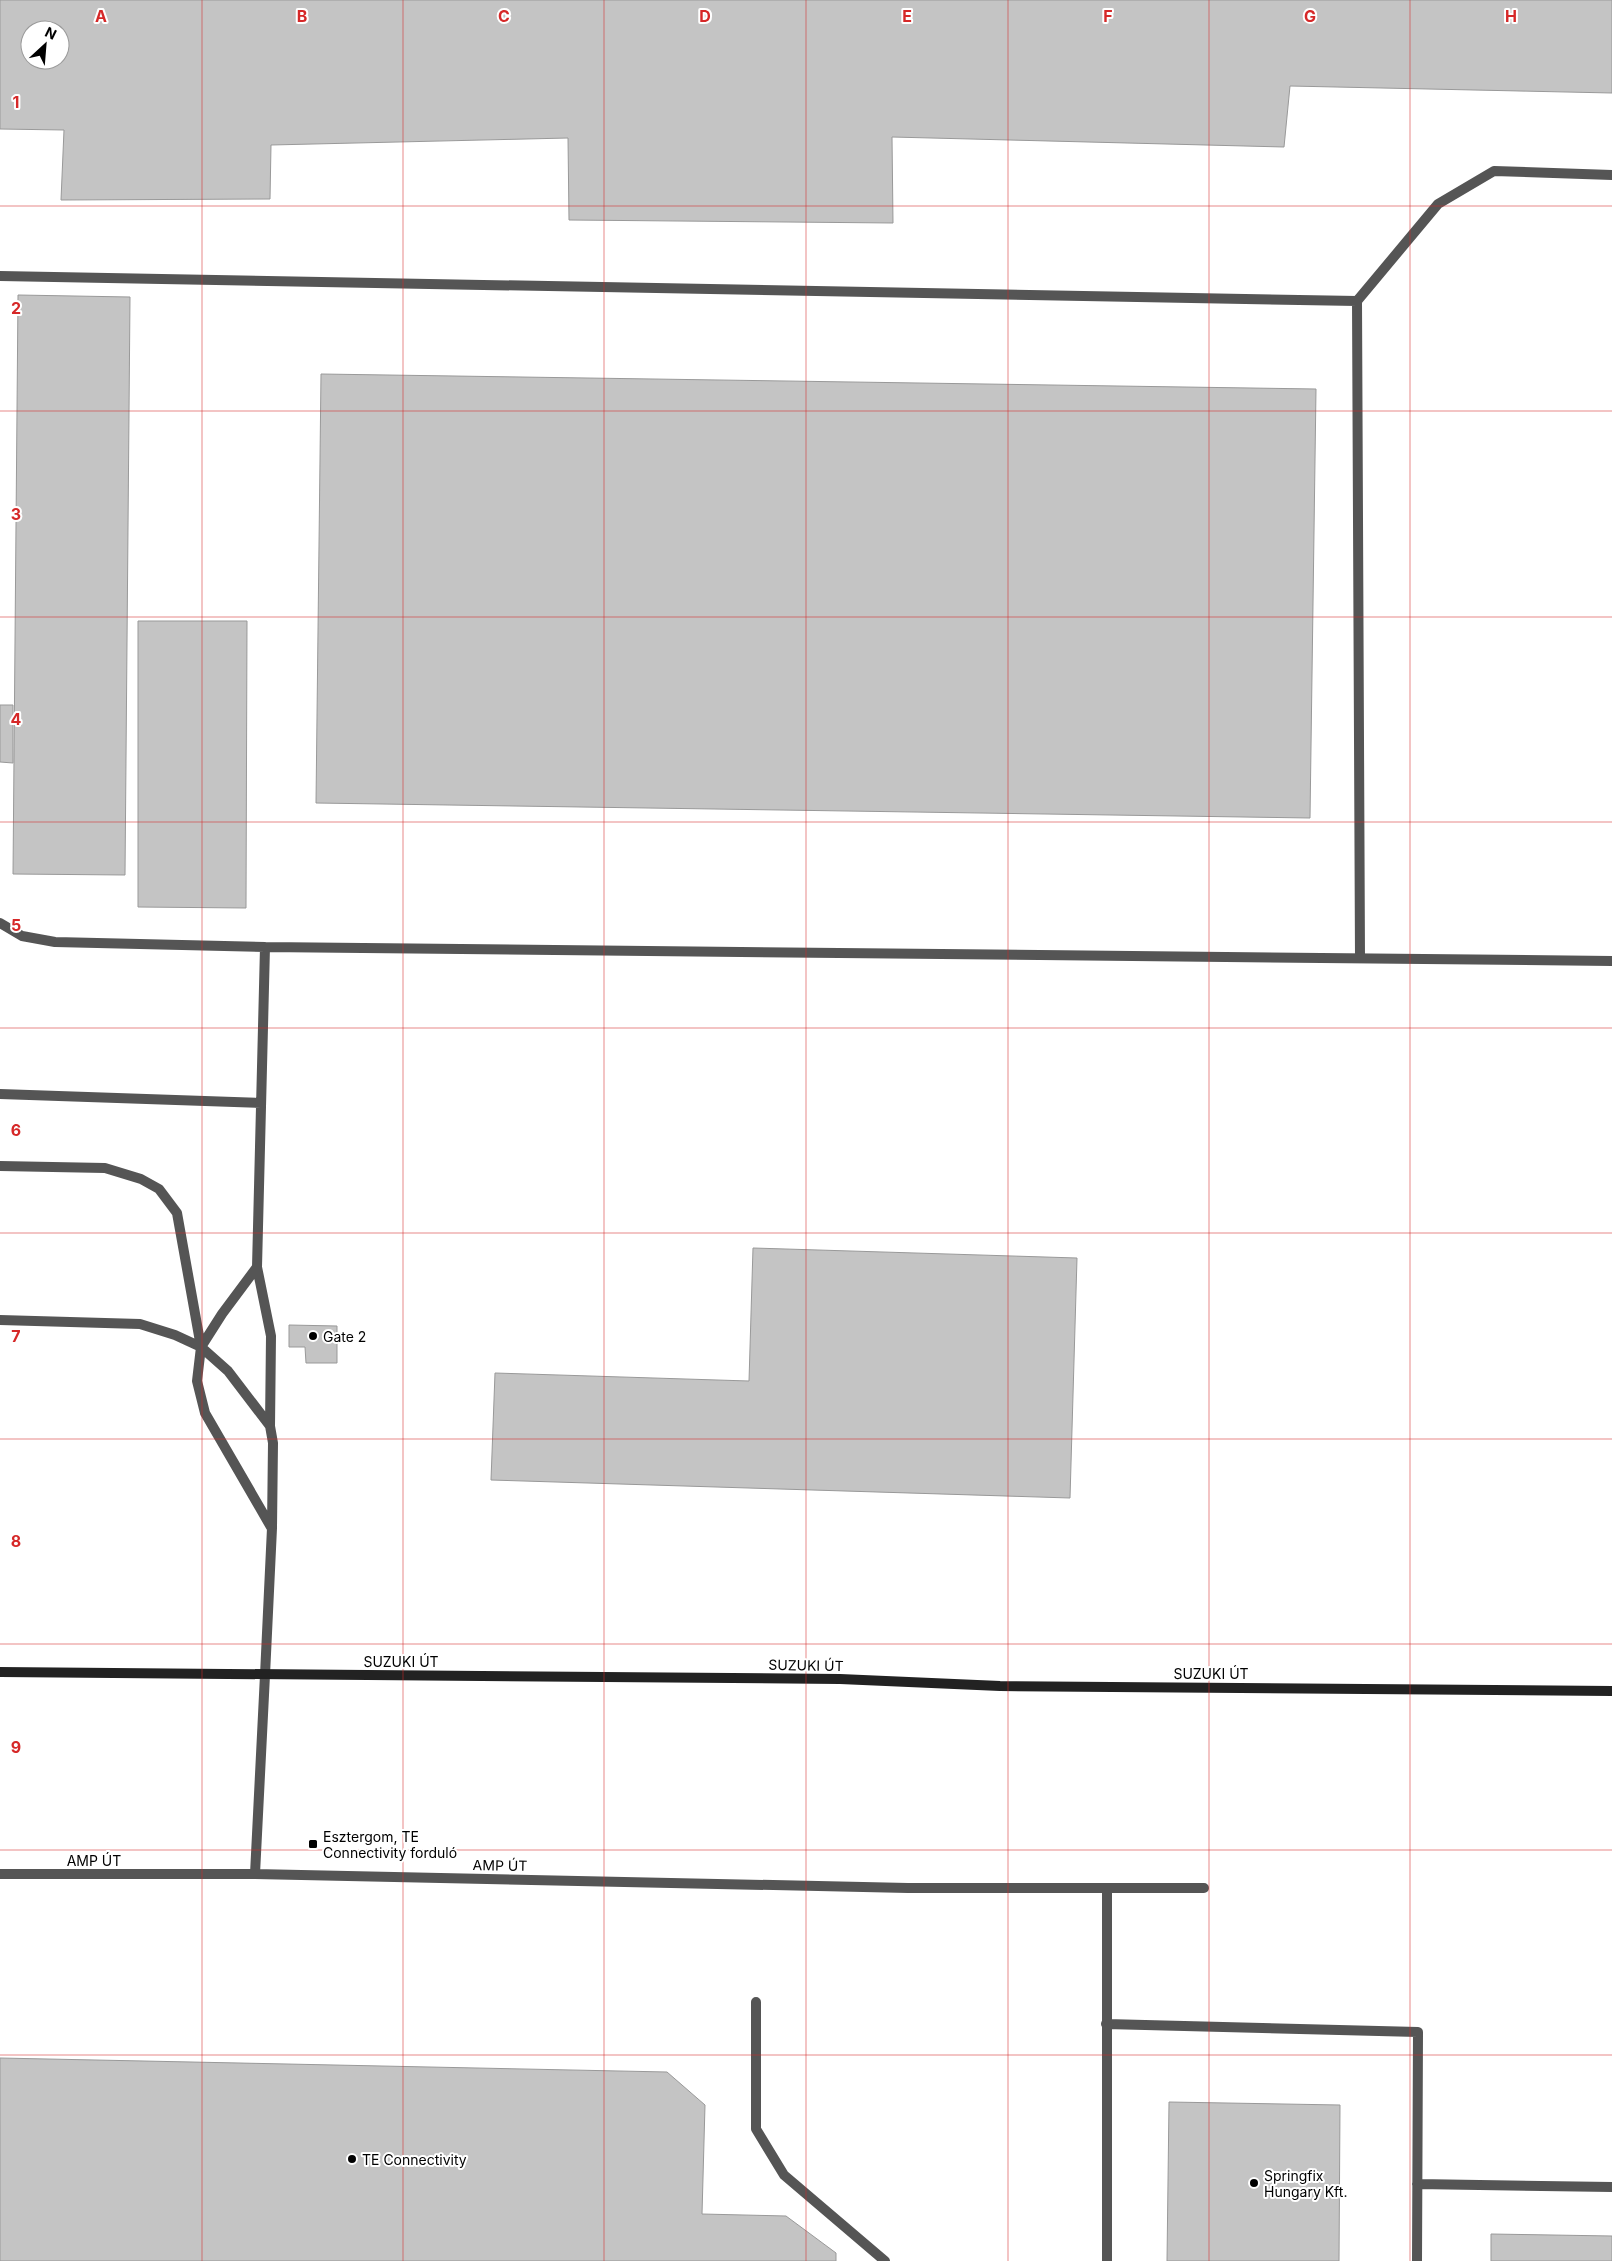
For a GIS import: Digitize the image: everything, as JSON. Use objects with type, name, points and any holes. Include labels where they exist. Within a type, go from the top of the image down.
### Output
[{"type":"main road","name":"SUZUKI ÚT","points":[[0,1672],[840,1679],[1000,1686],[1612,1691]]},
{"type":"street","points":[[1360,958],[1357,301],[1438,204],[1494,171],[1612,175]]},
{"type":"street","points":[[0,276],[1357,301]]},
{"type":"street","points":[[0,923],[22,936],[55,942],[265,947],[1612,961]]},
{"type":"street","points":[[255,1874],[272,1528],[273,1443],[270,1426],[271,1336],[257,1266],[265,947]]},
{"type":"street","points":[[0,1094],[261,1103]]},
{"type":"street","points":[[0,1166],[104,1168],[141,1179],[159,1189],[177,1213],[201,1346],[198,1381],[205,1413],[272,1528]]},
{"type":"street","points":[[201,1346],[257,1266]]},
{"type":"street","points":[[0,1320],[140,1324],[201,1346],[228,1371],[270,1426]]},
{"type":"street","name":"AMP ÚT","points":[[0,1874],[255,1874],[908,1888],[1204,1888]]},
{"type":"street","points":[[1106,1888],[1107,2261]]},
{"type":"street","points":[[756,2002],[756,2129],[784,2175],[885,2261]]},
{"type":"street","points":[[1106,2024],[1418,2032],[1417,2261]]},
{"type":"street","points":[[1417,2184],[1612,2187]]},
{"type":"building","points":[[0,0],[1612,0],[1612,93],[1290,86],[1284,147],[892,137],[893,223],[569,220],[568,138],[271,145],[270,199],[61,200],[64,130],[0,129]]},
{"type":"building","points":[[18,295],[130,297],[125,875],[13,874]]},
{"type":"building","points":[[321,374],[1316,389],[1310,818],[316,803]]},
{"type":"building","points":[[138,621],[247,621],[246,908],[138,907]]},
{"type":"building","points":[[0,705],[13,705],[13,763],[0,762]]},
{"type":"building","points":[[753,1248],[1077,1258],[1070,1498],[491,1480],[495,1373],[749,1381]]},
{"type":"building","name":"Gate 2","points":[[289,1325],[337,1326],[337,1363],[306,1363],[305,1347],[289,1347]]},
{"type":"building","name":"TE Connectivity","points":[[0,2058],[667,2072],[705,2105],[702,2214],[786,2216],[836,2253],[836,2261],[0,2261]]},
{"type":"building","name":"Springfix Hungary Kft.","points":[[1169,2102],[1340,2105],[1339,2261],[1167,2261]]},
{"type":"building","points":[[1491,2234],[1612,2236],[1612,2261],[1491,2261]]},
{"type":"place","name":"Gate 2","points":[[313,1336]]},
{"type":"place","name":"Esztergom, TE Connectivity forduló","points":[[313,1844]]},
{"type":"place","name":"TE Connectivity","points":[[352,2159]]},
{"type":"place","name":"Springfix Hungary Kft.","points":[[1254,2183]]}]
